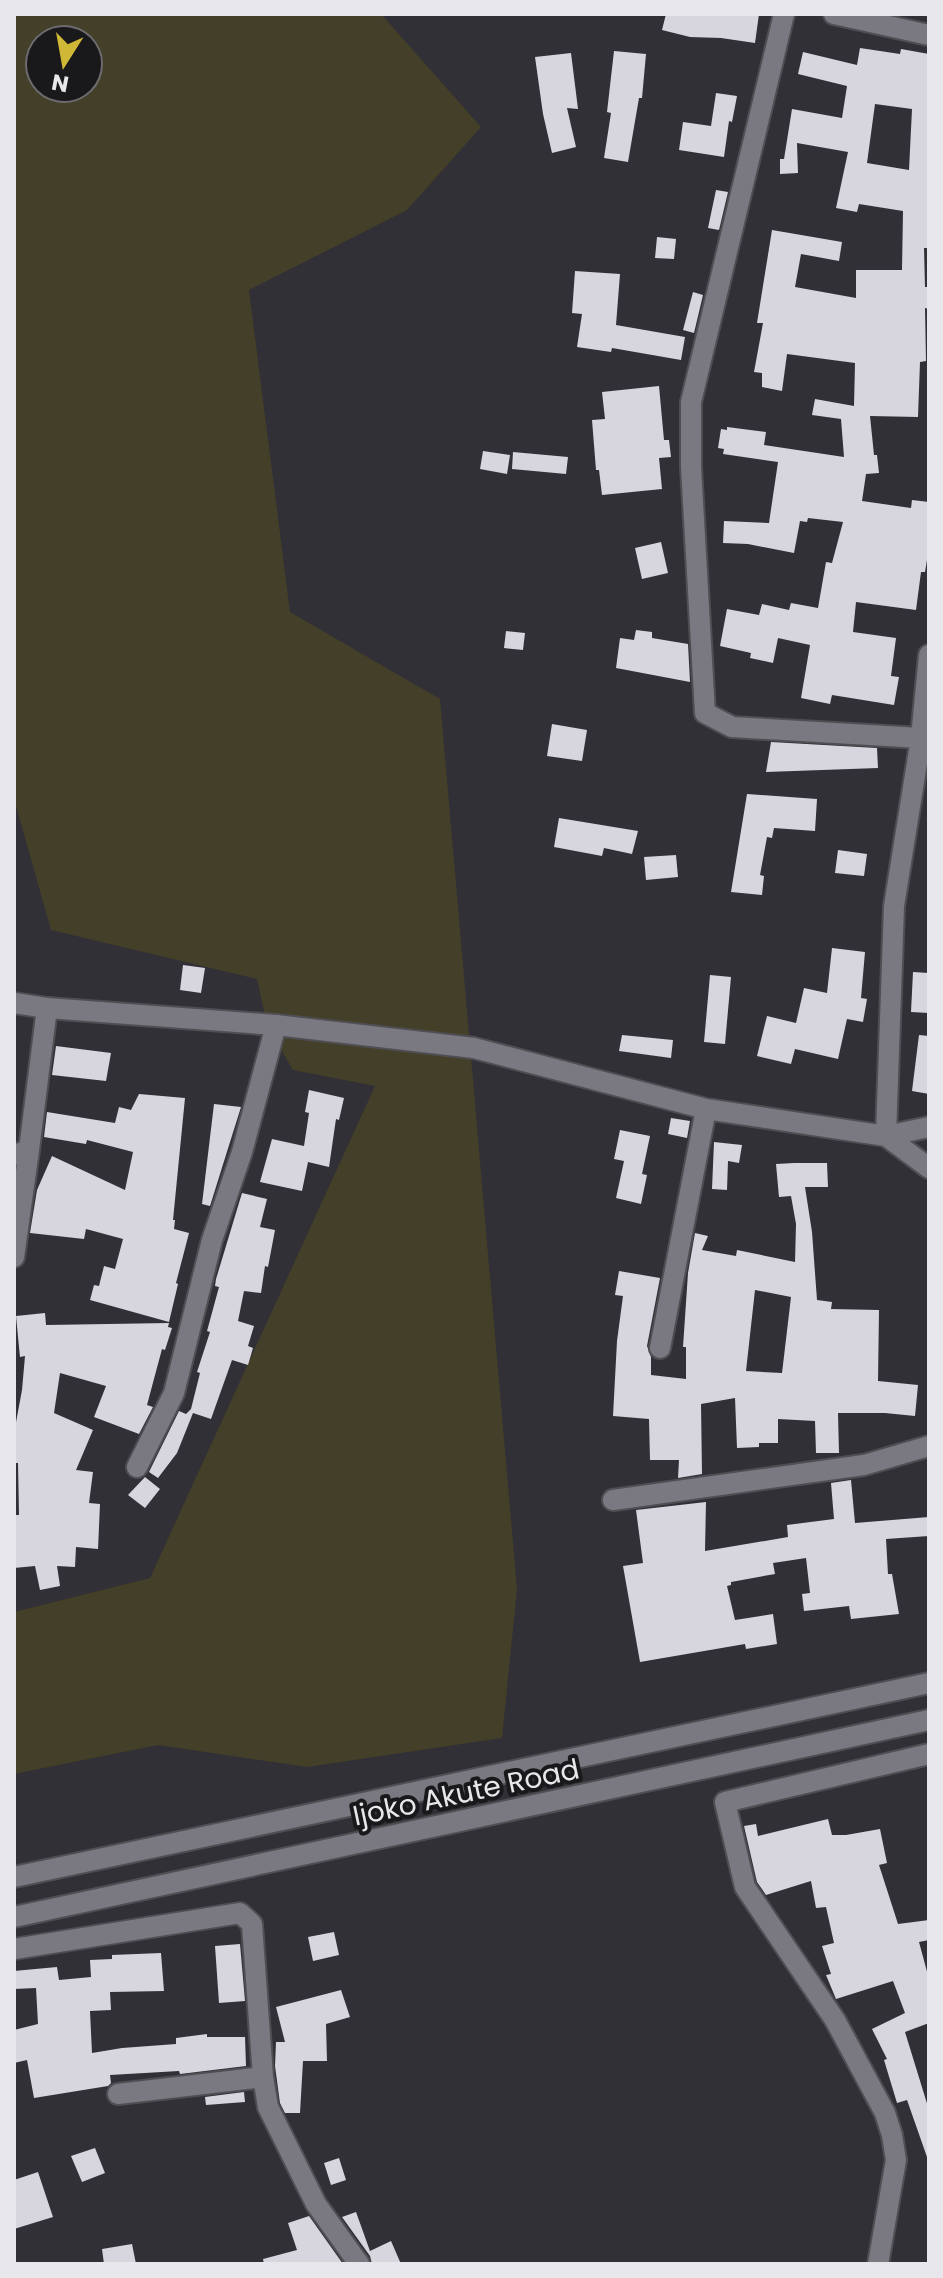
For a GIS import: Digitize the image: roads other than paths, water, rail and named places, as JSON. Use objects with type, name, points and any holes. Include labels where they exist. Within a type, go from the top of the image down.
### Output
[{"type":"street","points":[[784,14],[691,402],[691,467],[705,713],[732,727],[921,738]]},
{"type":"street","points":[[834,14],[929,35]]},
{"type":"street","points":[[886,1136],[894,906],[921,738],[929,655]]},
{"type":"street","points":[[14,1003],[276,1025],[474,1048],[706,1109],[886,1136],[929,1127]]},
{"type":"street","points":[[14,1257],[22,1153],[47,1008]]},
{"type":"street","points":[[137,1467],[174,1393],[212,1240],[242,1152],[276,1025]]},
{"type":"street","points":[[660,1348],[706,1109]]},
{"type":"street","points":[[886,1136],[929,1168]]},
{"type":"street","points":[[613,1500],[864,1465],[929,1446]]},
{"type":"street","name":"Ijoko Akute Road","points":[[14,1877],[925,1684]]},
{"type":"street","name":"Ijoko Akute Road","points":[[14,1917],[928,1720]]},
{"type":"street","points":[[878,2264],[896,2160],[885,2113],[835,2020],[745,1887],[725,1802],[929,1754]]},
{"type":"street","points":[[14,1949],[240,1913],[252,1924],[268,2107],[316,2204],[359,2264]]},
{"type":"street","points":[[118,2094],[263,2077]]}]
